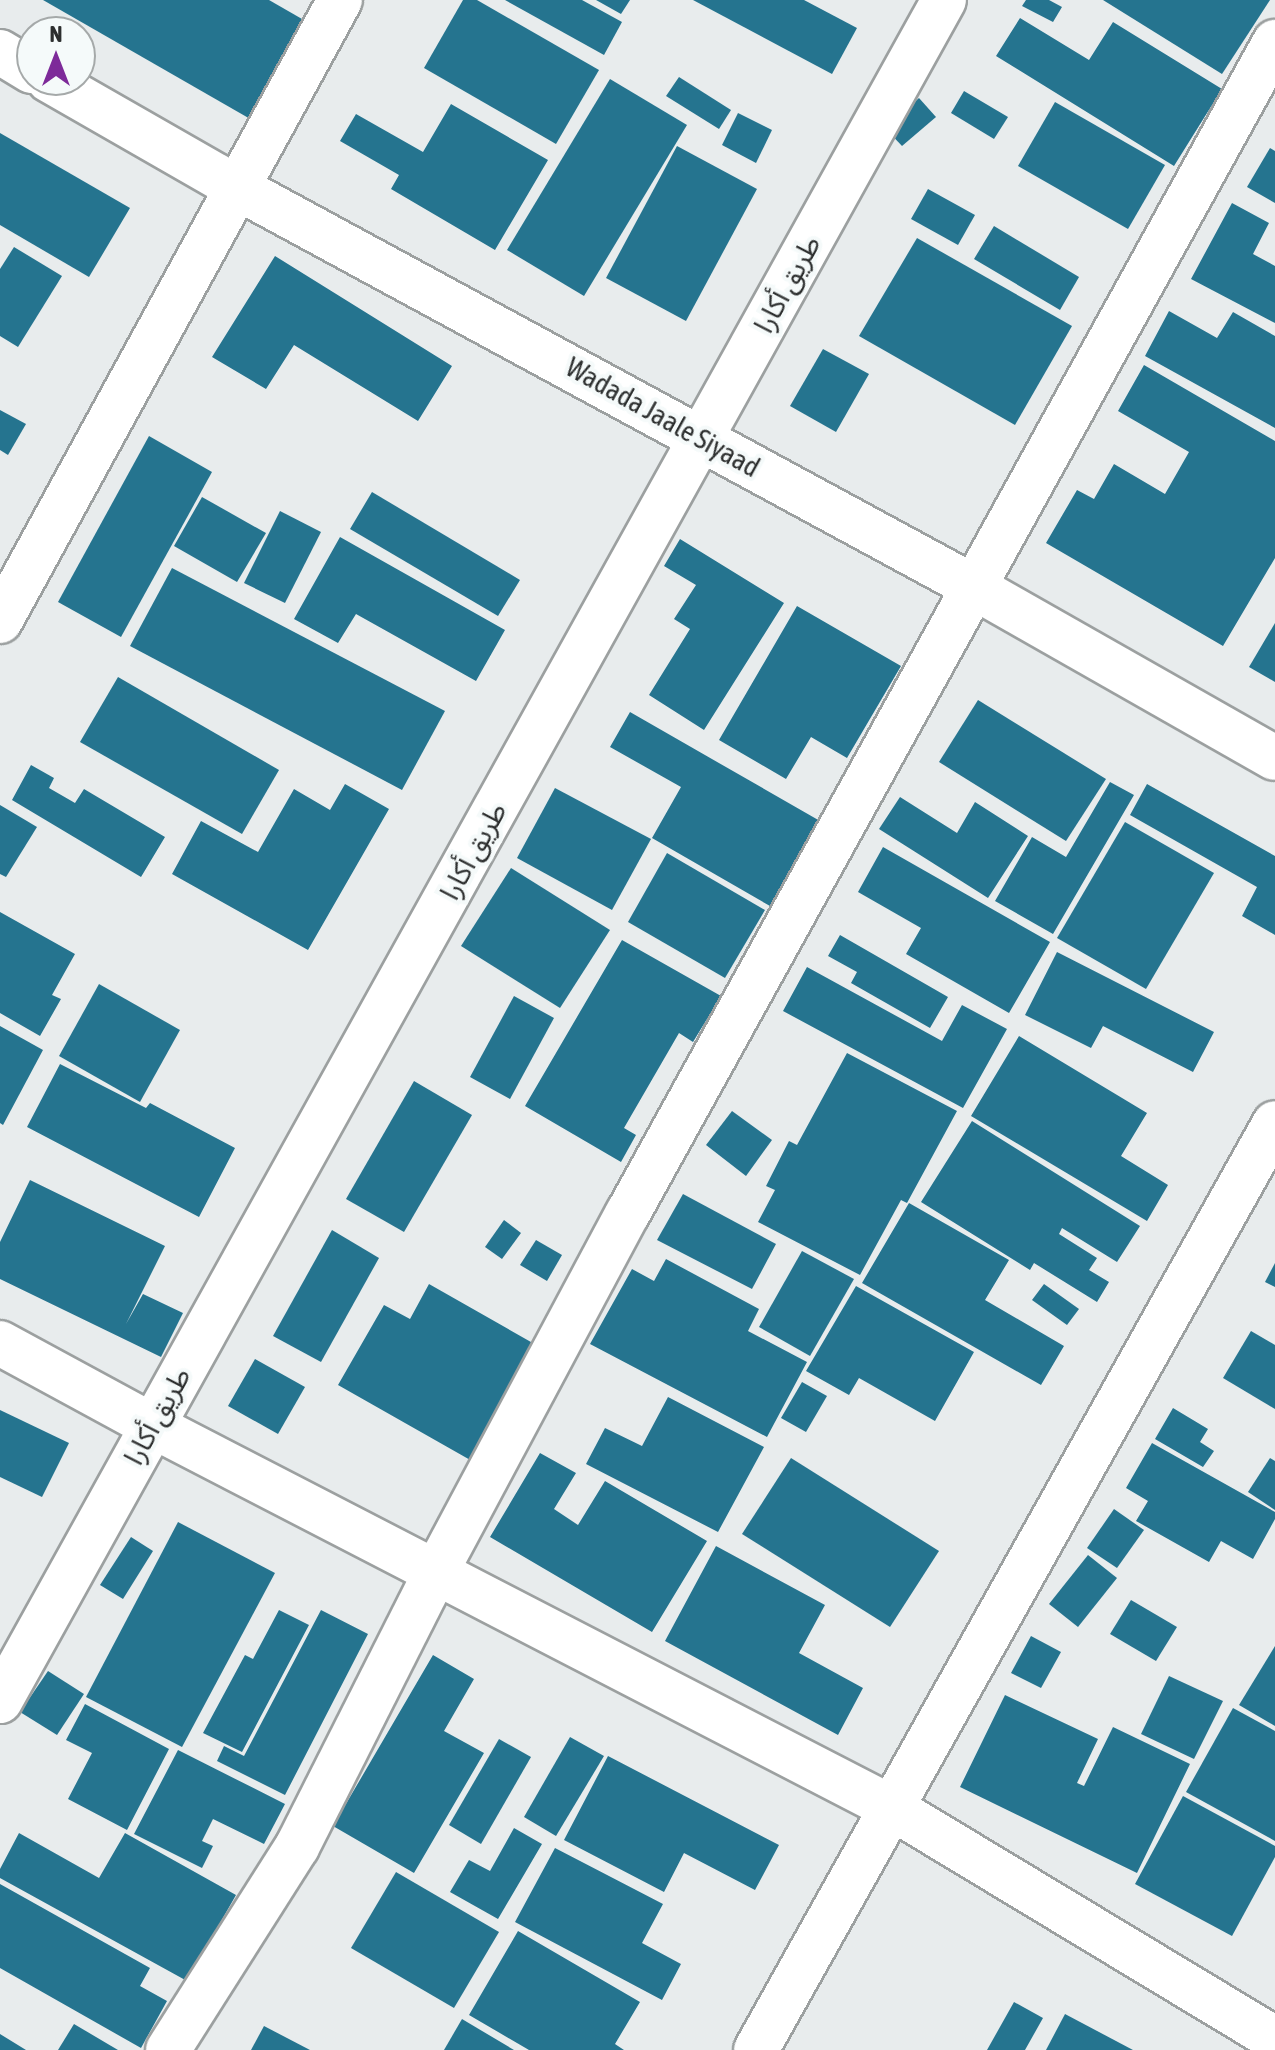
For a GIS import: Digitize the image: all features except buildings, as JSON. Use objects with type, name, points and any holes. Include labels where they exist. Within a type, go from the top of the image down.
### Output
[{"type":"street","points":[[0,621],[340,0]]},
{"type":"street","name":"طريق أكارا","points":[[0,1701],[944,0]]},
{"type":"street","points":[[168,2050],[297,1847],[437,1570],[628,1213],[1275,42]]},
{"type":"street","name":"Wadada Jaale Siyaad","points":[[77,96],[236,187],[972,586],[1275,758]]},
{"type":"street","points":[[756,2050],[1275,1123]]},
{"type":"street","points":[[0,1343],[151,1425],[437,1570],[892,1808],[1275,2039]]}]
